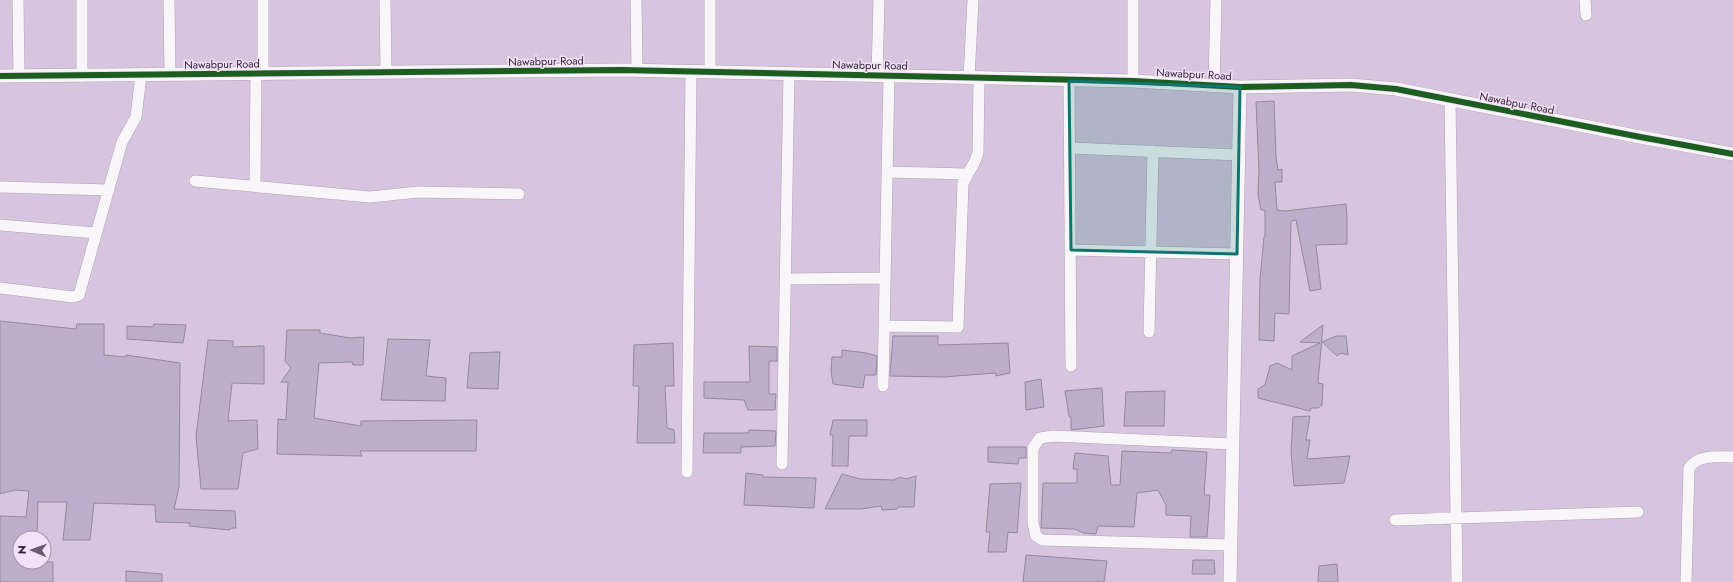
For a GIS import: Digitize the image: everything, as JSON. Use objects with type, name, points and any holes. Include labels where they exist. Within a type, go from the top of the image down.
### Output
[{"type":"street","points":[[18,0],[19,76]]},
{"type":"street","points":[[82,0],[82,76]]},
{"type":"street","points":[[169,0],[170,75]]},
{"type":"street","points":[[255,186],[263,0]]},
{"type":"street","points":[[385,0],[386,72]]},
{"type":"street","points":[[636,0],[637,70]]},
{"type":"street","points":[[710,0],[710,72]]},
{"type":"street","points":[[878,0],[887,172],[883,386]]},
{"type":"street","points":[[884,326],[958,327],[963,183],[976,161],[978,152],[974,78],[973,0]]},
{"type":"street","points":[[1133,0],[1133,81]]},
{"type":"street","points":[[1214,85],[1216,0]]},
{"type":"street","points":[[1585,0],[1586,14]]},
{"type":"street","name":"Nawabpur Road","points":[[0,76],[637,70],[883,75],[1069,81],[1133,81],[1240,87],[1351,85],[1396,89],[1733,154]]},
{"type":"street","points":[[687,472],[691,71]]},
{"type":"street","points":[[782,464],[790,73]]},
{"type":"street","points":[[0,288],[73,297],[79,295],[122,142],[136,117],[141,75]]},
{"type":"street","points":[[1069,81],[1071,366]]},
{"type":"street","points":[[1230,582],[1240,87]]},
{"type":"street","points":[[1450,99],[1457,582]]},
{"type":"street","points":[[1070,148],[1238,155]]},
{"type":"street","points":[[1149,332],[1153,151]]},
{"type":"street","points":[[887,172],[967,174]]},
{"type":"street","points":[[195,181],[370,197],[418,192],[519,194]]},
{"type":"street","points":[[0,186],[109,190]]},
{"type":"street","points":[[0,225],[96,232]]},
{"type":"street","points":[[1071,250],[1237,254]]},
{"type":"street","points":[[786,279],[885,278]]},
{"type":"street","points":[[1230,545],[1042,540],[1036,536],[1033,523],[1033,448],[1040,438],[1046,436],[1232,444]]},
{"type":"street","points":[[1686,582],[1690,468],[1693,462],[1699,459],[1733,457]]},
{"type":"street","points":[[1395,520],[1638,512]]},
{"type":"highlighted area","points":[[1069,81],[1240,87],[1237,254],[1071,250]]},
{"type":"building","points":[[1274,101],[1276,157],[1278,170],[1282,169],[1282,182],[1275,182],[1277,210],[1285,211],[1346,204],[1347,244],[1316,245],[1321,289],[1310,291],[1296,220],[1291,221],[1289,314],[1275,313],[1274,341],[1259,340],[1260,279],[1265,237],[1265,210],[1261,210],[1258,195],[1259,170],[1256,102]]},
{"type":"building","points":[[0,321],[76,329],[77,324],[104,324],[104,355],[126,357],[126,355],[180,363],[179,487],[174,509],[235,511],[236,528],[231,528],[230,530],[189,526],[190,523],[156,522],[155,505],[94,503],[90,540],[63,540],[67,502],[38,502],[37,530],[12,530],[12,570],[52,570],[53,562],[53,582],[0,582],[0,516],[26,517],[29,491],[15,490],[0,494]]},
{"type":"building","points":[[154,324],[186,325],[183,343],[127,339],[127,326],[153,327]]},
{"type":"building","points":[[1323,325],[1318,383],[1323,384],[1322,405],[1318,408],[1311,408],[1310,411],[1258,398],[1258,389],[1265,385],[1270,366],[1277,363],[1292,370],[1292,356],[1320,343],[1300,342]]},
{"type":"building","points":[[287,330],[320,330],[320,333],[350,338],[364,337],[363,365],[353,365],[352,362],[319,363],[314,418],[361,426],[361,421],[477,420],[476,451],[360,451],[362,456],[277,454],[278,419],[286,420],[288,382],[281,382],[291,368],[285,361]]},
{"type":"building","points":[[893,336],[938,336],[938,345],[1008,343],[1010,373],[996,376],[996,373],[943,377],[890,376]]},
{"type":"building","points":[[1336,336],[1346,336],[1348,355],[1341,353],[1337,356],[1322,342]]},
{"type":"building","points":[[388,339],[430,340],[426,376],[446,378],[445,401],[381,400]]},
{"type":"building","points":[[208,340],[233,341],[233,347],[264,346],[264,384],[232,383],[228,421],[257,420],[258,449],[243,453],[238,489],[201,489],[196,436]]},
{"type":"building","points":[[673,343],[674,386],[665,386],[667,428],[674,430],[675,443],[637,443],[639,386],[633,386],[634,345]]},
{"type":"building","points":[[749,346],[777,347],[777,361],[769,361],[769,394],[776,394],[775,410],[748,410],[744,400],[704,398],[704,382],[750,382]]},
{"type":"building","points":[[842,350],[877,356],[876,375],[865,375],[863,388],[833,384],[831,370],[832,357],[842,357]]},
{"type":"building","points":[[500,352],[498,389],[467,388],[470,353]]},
{"type":"building","points":[[1041,379],[1044,407],[1026,410],[1025,382]]},
{"type":"building","points":[[1102,388],[1104,426],[1071,430],[1071,417],[1069,416],[1065,391]]},
{"type":"building","points":[[1165,391],[1164,426],[1124,426],[1126,392]]},
{"type":"building","points":[[1310,416],[1306,440],[1310,440],[1307,459],[1350,456],[1344,483],[1294,486],[1291,451],[1293,417]]},
{"type":"building","points":[[833,420],[867,420],[867,436],[849,436],[848,466],[832,466],[833,435],[830,435]]},
{"type":"building","points":[[749,430],[776,431],[775,446],[741,447],[741,453],[703,453],[704,433],[749,433]]},
{"type":"building","points":[[988,447],[1026,447],[1026,458],[1019,458],[1018,464],[988,462]]},
{"type":"building","points":[[1172,450],[1207,452],[1204,495],[1210,495],[1207,537],[1190,537],[1191,516],[1166,515],[1166,505],[1158,490],[1137,493],[1134,527],[1098,526],[1096,534],[1083,533],[1075,529],[1041,528],[1043,483],[1077,483],[1077,469],[1073,469],[1075,453],[1108,456],[1111,485],[1120,485],[1122,451],[1171,453]]},
{"type":"building","points":[[746,473],[763,475],[763,477],[816,478],[814,508],[744,505]]},
{"type":"building","points":[[842,474],[860,479],[894,480],[900,477],[906,479],[916,476],[914,507],[898,507],[897,509],[882,510],[881,506],[861,509],[825,509]]},
{"type":"building","points":[[1021,483],[1017,533],[1008,532],[1006,552],[988,552],[990,532],[986,532],[990,484]]},
{"type":"building","points":[[1026,555],[1107,561],[1104,582],[1023,582]]},
{"type":"building","points":[[1193,560],[1214,560],[1215,574],[1192,574]]},
{"type":"building","points":[[1337,564],[1338,582],[1318,582],[1319,566]]},
{"type":"building","points":[[126,571],[162,574],[162,582],[126,582]]},
{"type":"cycle path","points":[[0,76],[621,70],[1133,81],[1240,87],[1351,85],[1396,89],[1733,154]]}]
